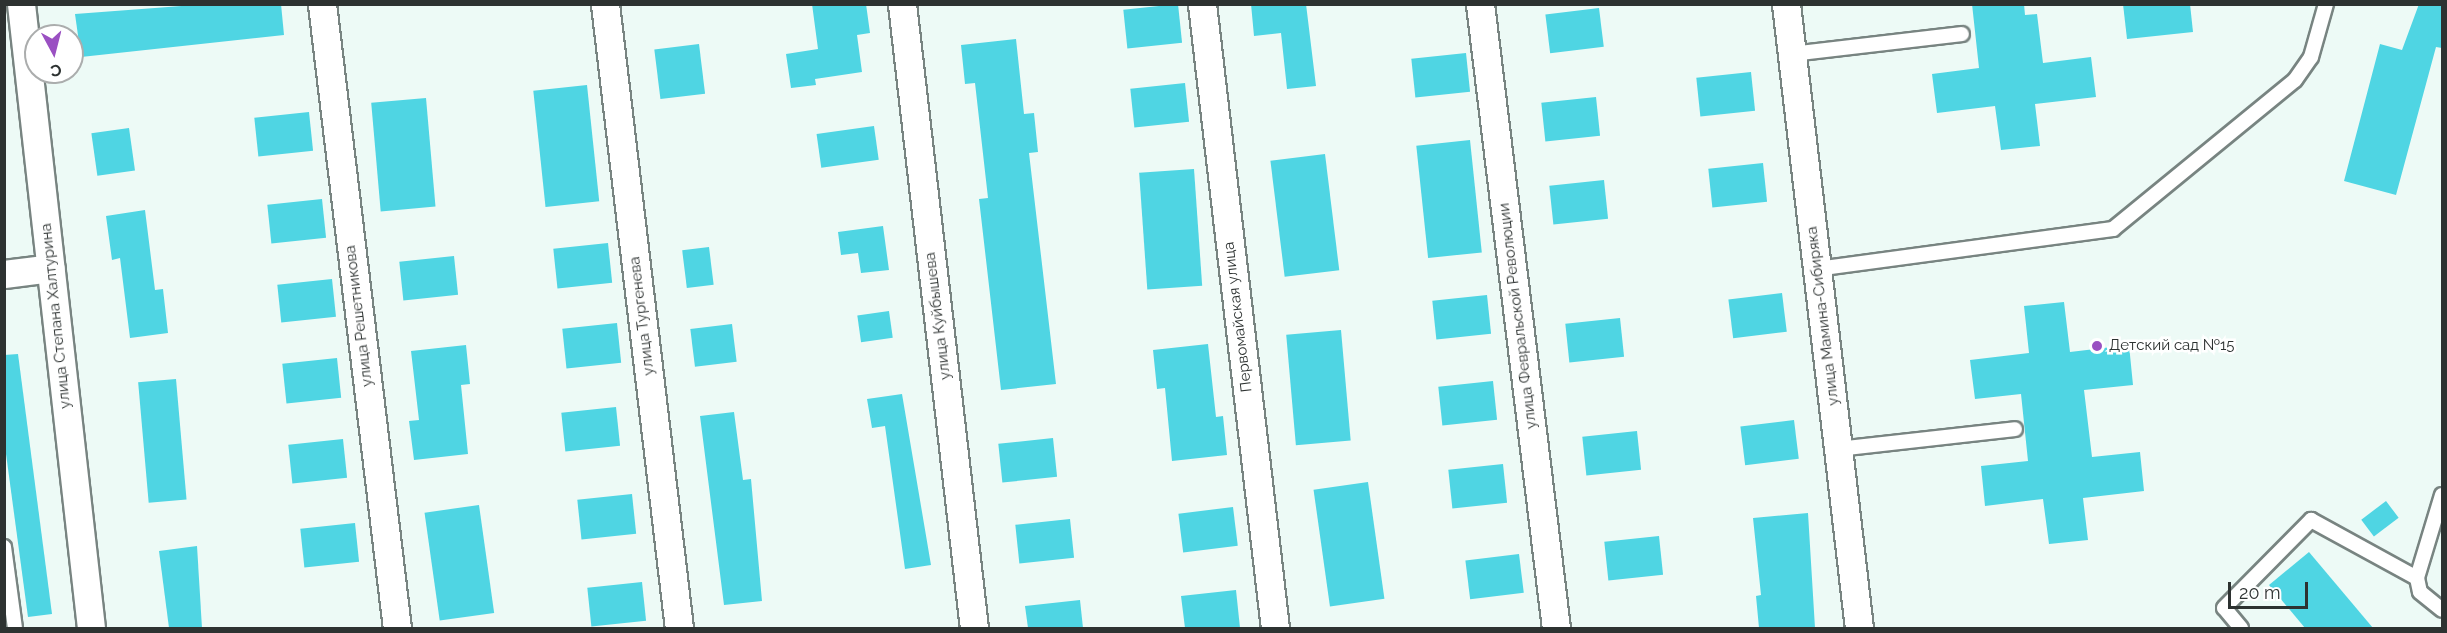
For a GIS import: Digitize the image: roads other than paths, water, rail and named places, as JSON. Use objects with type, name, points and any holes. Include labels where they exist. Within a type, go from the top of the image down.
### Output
[{"type":"street","name":"улица Степана Халтурина","points":[[21,4],[91,628]]},
{"type":"street","name":"улица Решетникова","points":[[322,4],[397,628]]},
{"type":"street","name":"улица Тургенева","points":[[605,4],[679,628]]},
{"type":"street","name":"улица Куйбышева","points":[[902,4],[974,628]]},
{"type":"street","name":"Первомайская улица","points":[[1202,4],[1275,628]]},
{"type":"street","name":"улица Февральской Революции","points":[[1480,4],[1556,628]]},
{"type":"street","name":"улица Мамина-Сибиряка","points":[[1786,4],[1859,628]]},
{"type":"street","points":[[4,274],[51,268]]},
{"type":"lane","points":[[1817,268],[2113,229],[2295,80],[2311,57],[2326,4]]},
{"type":"lane","points":[[1792,54],[1962,34]]},
{"type":"lane","points":[[1838,449],[2015,429]]},
{"type":"lane","points":[[2442,495],[2417,578],[2420,592],[2442,610]]},
{"type":"lane","points":[[2241,628],[2224,608],[2311,519],[2417,578]]},
{"type":"lane","points":[[4,548],[15,628]]},
{"type":"place","name":"Детский сад №15","points":[[2097,346]]}]
